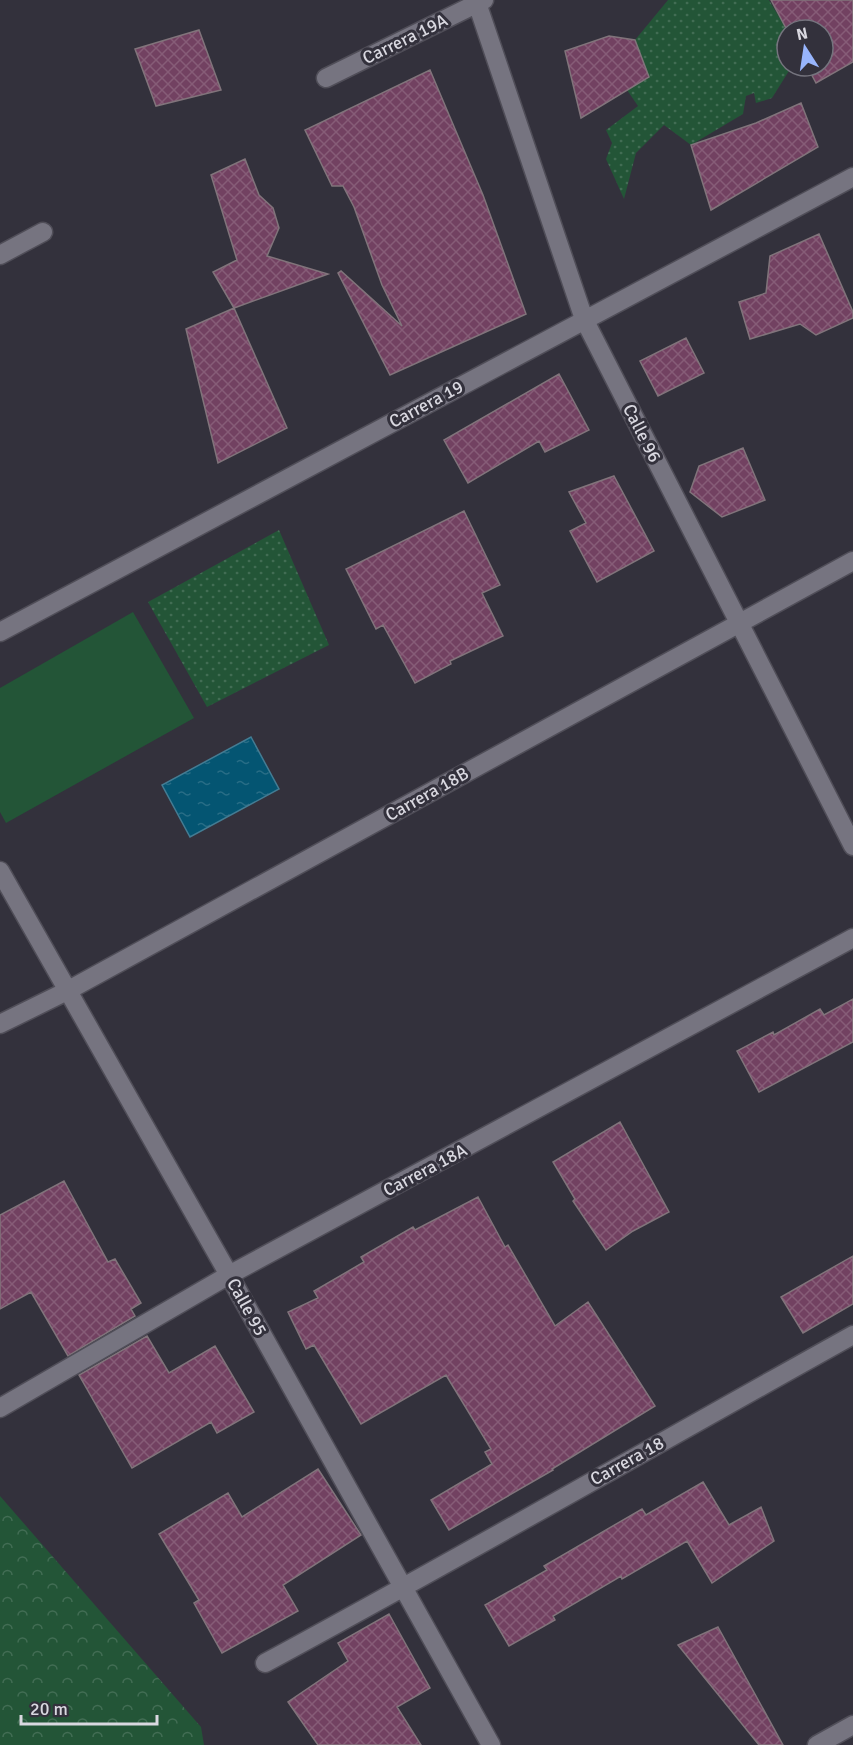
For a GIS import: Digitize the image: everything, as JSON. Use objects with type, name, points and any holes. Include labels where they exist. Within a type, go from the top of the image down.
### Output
[{"type":"street","name":"Carrera 19A","points":[[326,78],[479,1]]},
{"type":"street","name":"Calle 96","points":[[479,1],[584,319],[853,846]]},
{"type":"street","name":"Carrera 19","points":[[0,632],[853,177]]},
{"type":"street","points":[[0,255],[43,232]]},
{"type":"street","name":"Carrera 18B","points":[[0,1024],[67,991],[853,561]]},
{"type":"street","name":"Calle 95","points":[[0,871],[229,1275],[490,1745]]},
{"type":"street","name":"Carrera 18A","points":[[0,1408],[229,1275],[853,938]]},
{"type":"street","name":"Carrera 18","points":[[265,1663],[402,1589],[853,1335]]},
{"type":"street","points":[[817,1745],[853,1725]]},
{"type":"green space","points":[[668,0],[769,0],[780,18],[775,18],[775,78],[784,78],[772,98],[756,103],[754,93],[746,96],[743,114],[691,145],[664,125],[636,153],[624,199],[606,159],[612,143],[606,130],[638,106],[627,90],[649,77],[635,40]]},
{"type":"green space","points":[[279,530],[329,645],[207,707],[148,602]]},
{"type":"green space","points":[[133,612],[194,718],[6,823],[0,812],[0,688]]},
{"type":"green space","points":[[0,1496],[201,1727],[204,1745],[0,1745]]},
{"type":"water","points":[[251,737],[279,789],[190,837],[162,785]]},
{"type":"building","points":[[771,0],[853,0],[853,62],[835,72],[835,18],[781,18]]},
{"type":"building","points":[[199,30],[221,90],[156,106],[135,49]]},
{"type":"building","points":[[609,36],[635,40],[649,77],[581,118],[565,51]]},
{"type":"building","points":[[430,70],[483,195],[526,314],[390,375],[338,273],[341,271],[402,326],[382,285],[354,207],[343,186],[332,186],[305,130]]},
{"type":"building","points":[[813,78],[825,78],[816,83]]},
{"type":"building","points":[[801,103],[818,147],[711,210],[691,145],[756,123]]},
{"type":"building","points":[[245,159],[259,195],[273,208],[279,228],[267,256],[328,274],[234,308],[213,272],[237,260],[211,175]]},
{"type":"building","points":[[819,234],[853,312],[853,318],[816,335],[800,324],[750,339],[739,302],[766,293],[770,256]]},
{"type":"building","points":[[234,308],[287,428],[218,463],[186,329]]},
{"type":"building","points":[[686,338],[704,373],[658,396],[640,361]]},
{"type":"building","points":[[559,374],[589,430],[545,452],[539,441],[468,483],[444,440]]},
{"type":"building","points":[[743,448],[765,500],[722,517],[690,492],[699,466]]},
{"type":"building","points":[[614,476],[654,551],[597,582],[570,531],[586,523],[569,492]]},
{"type":"building","points":[[464,511],[500,585],[482,593],[503,636],[450,661],[451,664],[415,683],[383,625],[376,629],[346,569]]},
{"type":"building","points":[[853,999],[853,1042],[759,1092],[737,1051],[773,1032],[774,1035],[820,1009],[824,1015]]},
{"type":"building","points":[[620,1122],[669,1212],[633,1231],[606,1250],[573,1201],[575,1199],[553,1162]]},
{"type":"building","points":[[64,1181],[108,1262],[115,1259],[141,1303],[131,1309],[135,1316],[68,1356],[31,1292],[0,1309],[0,1215]]},
{"type":"building","points":[[478,1197],[505,1247],[508,1245],[555,1326],[588,1302],[655,1406],[553,1470],[449,1530],[431,1500],[492,1464],[485,1452],[491,1449],[446,1375],[361,1424],[314,1345],[306,1349],[288,1312],[318,1298],[314,1291],[364,1262],[361,1257],[413,1227],[415,1230]]},
{"type":"building","points":[[853,1256],[853,1304],[803,1333],[781,1297]]},
{"type":"building","points":[[147,1336],[169,1373],[215,1346],[254,1412],[217,1433],[211,1422],[132,1468],[79,1375]]},
{"type":"building","points":[[318,1469],[361,1535],[283,1585],[298,1611],[222,1653],[194,1603],[199,1600],[159,1534],[228,1493],[242,1517]]},
{"type":"building","points":[[703,1482],[729,1525],[761,1507],[774,1541],[712,1583],[687,1541],[553,1616],[555,1620],[509,1646],[485,1605],[547,1570],[544,1566],[642,1509],[646,1515]]},
{"type":"building","points":[[389,1614],[430,1688],[397,1707],[421,1745],[318,1745],[288,1702],[348,1661],[338,1643]]},
{"type":"building","points":[[718,1627],[783,1745],[759,1745],[678,1645]]}]
